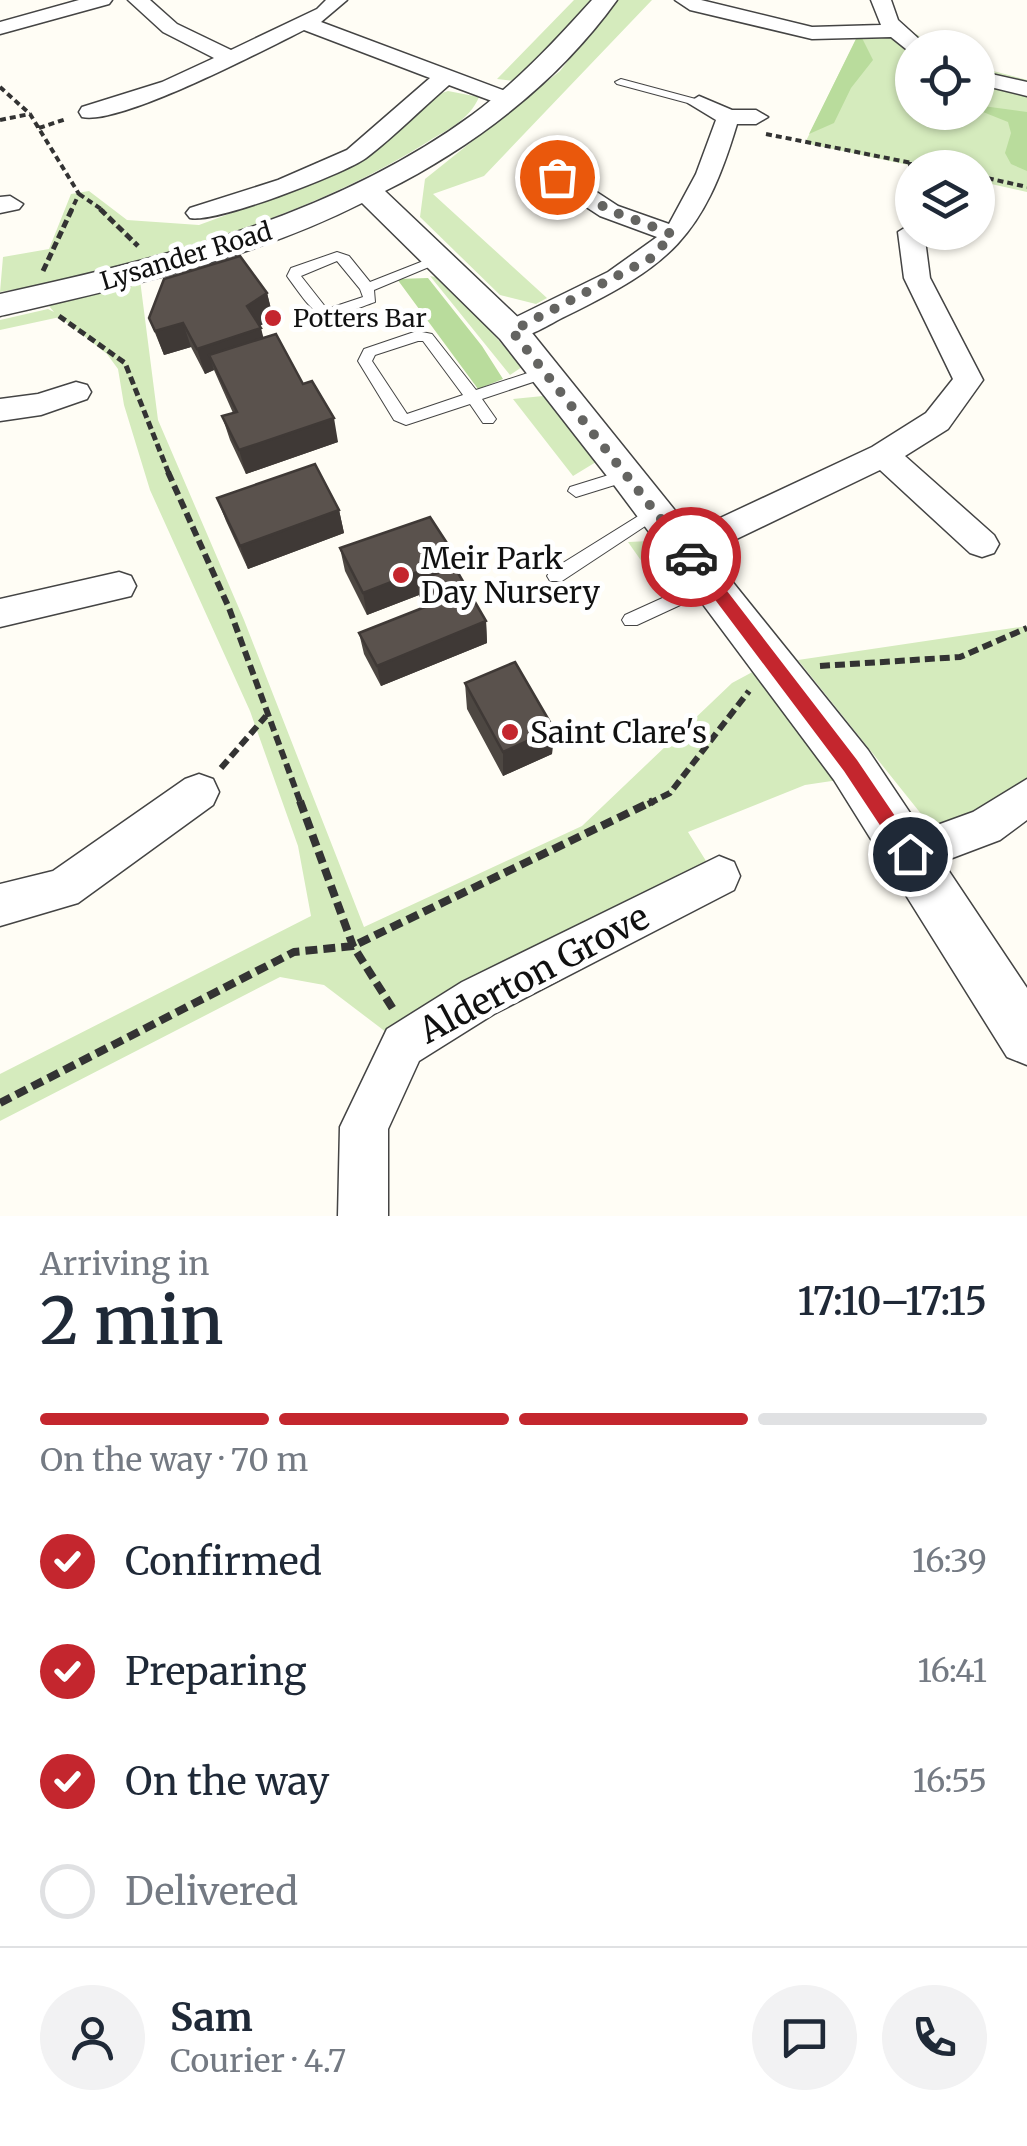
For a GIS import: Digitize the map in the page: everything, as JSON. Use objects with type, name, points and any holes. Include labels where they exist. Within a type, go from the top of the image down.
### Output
[{"type":"street","points":[[0,28],[102,0]]},
{"type":"street","points":[[138,0],[170,28],[232,58]]},
{"type":"street","points":[[90,112],[170,87],[304,23],[337,0]]},
{"type":"street","name":"Lysander Road","points":[[0,305],[153,269],[264,235],[398,176],[546,71],[605,0]]},
{"type":"street","points":[[685,0],[812,33],[895,31]]},
{"type":"street","points":[[881,0],[884,16],[895,31]]},
{"type":"street","points":[[304,23],[508,100]]},
{"type":"street","points":[[199,213],[287,185],[355,155],[444,78]]},
{"type":"street","points":[[995,82],[1027,89]]},
{"type":"street","points":[[699,104],[726,121],[756,117]]},
{"type":"street","points":[[512,331],[653,257],[708,175],[726,121]]},
{"type":"street","points":[[557,177],[609,210],[672,234]]},
{"type":"street","points":[[367,191],[442,259],[512,331],[628,475],[851,766],[1027,1037]]},
{"type":"street","points":[[685,549],[883,455],[937,421],[968,380],[917,278],[914,250]]},
{"type":"street","points":[[0,410],[42,404],[76,392]]},
{"type":"street","points":[[883,455],[982,544]]},
{"type":"street","points":[[0,613],[119,586]]},
{"type":"street","points":[[0,905],[63,889],[200,792]]},
{"type":"street","points":[[910,854],[986,827],[1027,797]]},
{"type":"street","name":"Alderton Grove","points":[[363,1216],[364,1127],[403,1045],[478,998],[719,876]]},
{"type":"lane","points":[[621,82],[699,104]]},
{"type":"lane","points":[[337,256],[344,258],[367,288],[370,298],[328,314],[321,312],[294,276],[296,271],[337,256]]},
{"type":"lane","points":[[367,288],[442,259]]},
{"type":"lane","points":[[488,419],[473,397],[428,338],[417,336],[370,352],[365,361],[399,416],[406,420],[473,397],[546,372]]},
{"type":"lane","points":[[576,492],[628,475]]},
{"type":"lane","points":[[556,576],[656,511]]},
{"type":"lane","points":[[631,620],[710,582]]},
{"type":"path","points":[[0,87],[30,114],[79,194],[110,215],[153,269]]},
{"type":"path","points":[[0,120],[30,114]]},
{"type":"path","points":[[726,121],[895,159]]},
{"type":"path","points":[[995,180],[1027,187]]},
{"type":"path","points":[[79,194],[41,277],[36,298],[125,363],[148,426],[229,608],[353,946],[412,1040]]},
{"type":"path","points":[[0,1103],[294,952],[353,946],[670,793],[750,691],[778,670],[960,658],[1027,628]]},
{"type":"path","points":[[200,792],[266,716]]},
{"type":"green space","points":[[574,0],[594,0],[570,31],[515,81],[497,79]]},
{"type":"green space","points":[[615,0],[652,0],[484,176],[433,194],[547,298],[536,304],[500,295],[420,217],[425,179],[560,71]]},
{"type":"green space","points":[[895,31],[895,130],[995,130],[995,72],[1027,80],[1027,192],[995,185],[995,150],[895,150],[895,162],[805,143],[856,39],[869,32]]},
{"type":"green space","points":[[862,38],[873,60],[851,88],[834,123],[809,134],[856,39]]},
{"type":"green space","points":[[448,91],[479,97],[470,112],[451,127],[331,193],[278,216],[165,254],[0,292],[3,257],[49,249],[71,194],[89,191],[127,220],[199,225],[289,192],[369,155],[433,96]]},
{"type":"green space","points":[[995,108],[1027,112],[1027,171],[1011,164],[1005,153],[1011,133],[1008,122],[995,117]]},
{"type":"green space","points":[[430,276],[445,279],[522,367],[510,375]]},
{"type":"green space","points":[[428,278],[503,379],[478,389],[397,279]]},
{"type":"green space","points":[[140,280],[158,420],[244,620],[364,927],[582,826],[732,683],[758,669],[845,779],[805,785],[688,832],[716,877],[403,1045],[324,985],[280,977],[0,1121],[0,1074],[311,916],[298,846],[250,711],[150,490],[124,405],[118,369],[107,354],[60,317],[0,330],[0,320],[48,309],[54,312],[49,306],[53,304]]},
{"type":"green space","points":[[543,396],[594,453],[596,462],[573,476],[513,399]]},
{"type":"green space","points":[[650,541],[665,553],[678,575],[659,586],[628,542]]},
{"type":"green space","points":[[1027,626],[1027,786],[938,835],[798,660]]},
{"type":"building","points":[[240,256],[267,293],[247,306],[261,328],[197,349],[183,323],[155,331],[149,318],[164,279]]},
{"type":"building","points":[[276,334],[303,384],[312,381],[334,418],[239,450],[222,416],[237,412],[209,355]]},
{"type":"building","points":[[315,464],[339,510],[240,546],[217,498]]},
{"type":"building","points":[[430,517],[456,557],[363,593],[340,548]]},
{"type":"building","points":[[454,566],[486,621],[377,666],[359,633],[430,605],[418,581]]},
{"type":"building","points":[[515,662],[554,729],[503,752],[465,683]]},
{"type":"way so far","points":[[557,177],[609,210],[672,234],[653,257],[512,331],[691,557]]},
{"type":"place","name":"Potters Bar","points":[[273,318]]},
{"type":"place","name":"Meir Park Day Nursery","points":[[401,575]]},
{"type":"place","name":"Saint Clare's","points":[[510,732]]},
{"type":"route","points":[[691,557],[851,766],[910,854]]}]
